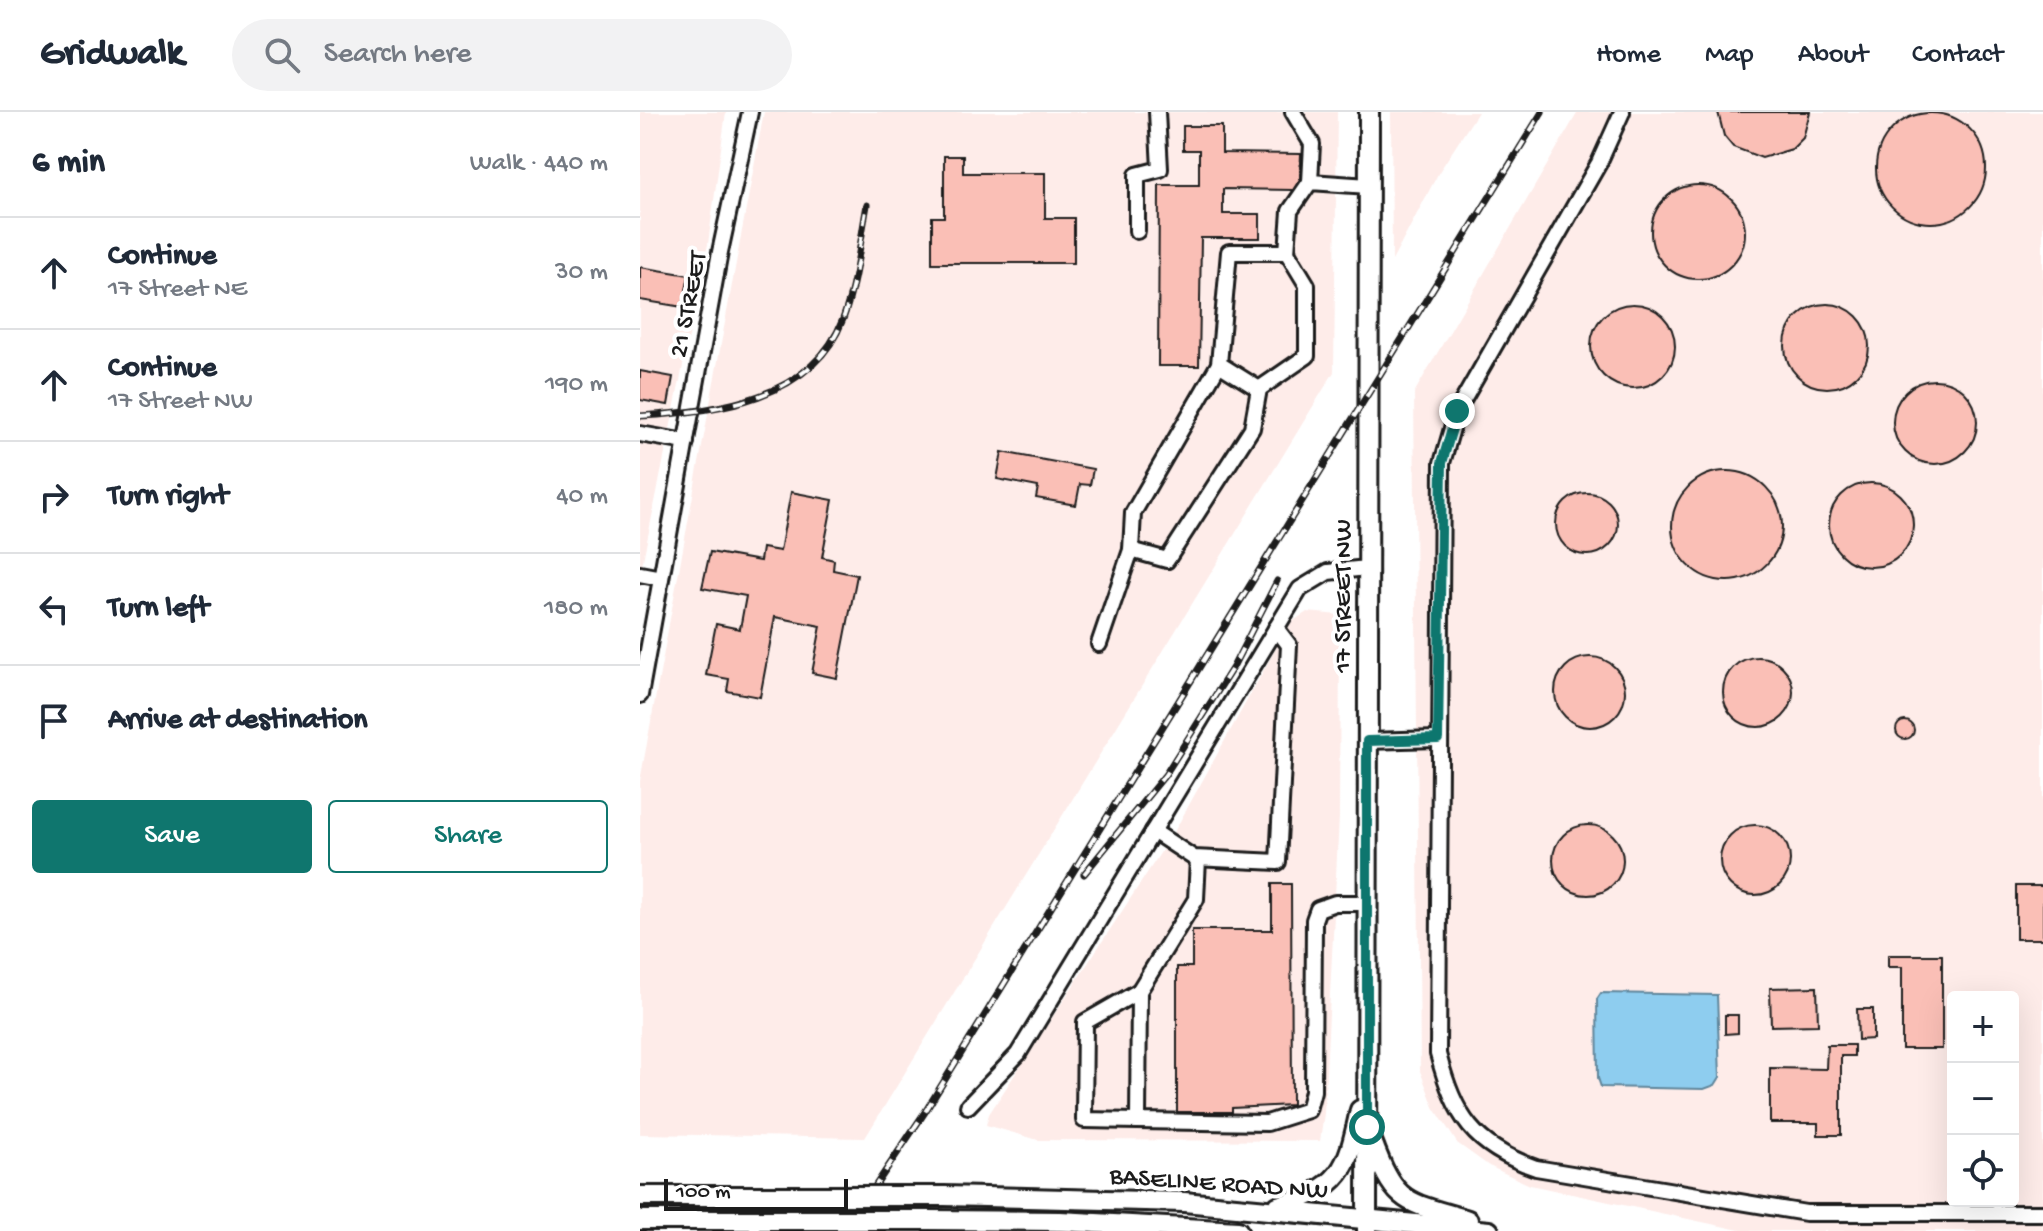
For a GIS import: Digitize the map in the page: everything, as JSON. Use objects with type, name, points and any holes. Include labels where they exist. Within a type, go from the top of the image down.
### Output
[{"type":"main road","name":"17 STREET NW","points":[[1367,1080],[1369,112]]},
{"type":"main road","points":[[1367,1080],[1367,1224]]},
{"type":"main road","points":[[1266,1209],[1317,1192],[1343,1170],[1350,1154],[1367,1080]]},
{"type":"main road","points":[[1367,1127],[1388,1182],[1398,1194],[1416,1204],[1501,1231]]},
{"type":"main road","name":"BASELINE ROAD NW","points":[[640,1196],[944,1196],[1184,1202],[1266,1209],[1367,1224],[1489,1231]]},
{"type":"main road","name":"BASELINE ROAD NW","points":[[640,1220],[1060,1221],[1238,1231]]},
{"type":"street","name":"21 STREET","points":[[641,688],[647,620],[661,578],[750,112]]},
{"type":"street","points":[[1137,231],[1137,175],[1160,169],[1157,112]]},
{"type":"street","points":[[1131,550],[1167,560],[1252,428],[1259,389],[1307,356],[1307,285],[1287,252],[1290,211],[1310,182],[1312,144],[1293,112]]},
{"type":"street","points":[[1622,112],[1599,163],[1457,411],[1445,450],[1439,515],[1438,1054],[1449,1095],[1462,1119],[1481,1140],[1506,1157],[1536,1168],[1806,1213],[2043,1213]]},
{"type":"street","points":[[1310,182],[1369,186]]},
{"type":"street","points":[[1099,644],[1131,550],[1133,513],[1219,364],[1229,252],[1287,252]]},
{"type":"street","points":[[1219,364],[1259,389]]},
{"type":"street","points":[[640,434],[686,442]]},
{"type":"street","points":[[968,1106],[1018,1054],[1300,589],[1328,572],[1367,568]]},
{"type":"street","points":[[640,574],[661,578]]},
{"type":"street","points":[[1153,831],[1198,859],[1278,862],[1289,645],[1276,628]]},
{"type":"street","points":[[1367,741],[1438,739]]},
{"type":"street","points":[[1198,859],[1196,899],[1139,991],[1085,1022],[1084,1120],[1267,1123],[1308,1110],[1313,1091],[1314,920],[1318,909],[1335,903],[1368,903]]},
{"type":"street","points":[[1138,1121],[1139,991]]},
{"type":"shaded area","points":[[640,112],[726,112],[708,244],[640,575]]},
{"type":"shaded area","points":[[764,112],[1337,112],[1334,372],[865,1138],[640,1134],[640,781]]},
{"type":"shaded area","points":[[1391,112],[1478,112],[1439,172],[1392,261]]},
{"type":"shaded area","points":[[1578,112],[2043,112],[2043,1231],[1744,1231],[1530,1185],[1489,1166],[1457,1143],[1434,1107],[1420,1071],[1414,393]]},
{"type":"shaded area","points":[[1307,612],[1339,615],[1340,643],[1339,817],[1320,1141],[1038,1140],[986,1125],[989,1114],[1174,832],[1290,623]]},
{"type":"water","points":[[1601,993],[1717,995],[1720,1077],[1715,1085],[1704,1089],[1601,1087],[1598,1078],[1597,999]]},
{"type":"building","points":[[1718,112],[1810,112],[1803,138],[1792,149],[1762,158],[1733,147],[1724,136]]},
{"type":"building","points":[[1931,113],[1952,117],[1970,129],[1982,147],[1986,168],[1982,189],[1970,207],[1952,219],[1931,223],[1910,219],[1892,207],[1880,189],[1876,168],[1880,147],[1892,129],[1910,117]]},
{"type":"building","points":[[1183,126],[1222,126],[1222,153],[1301,154],[1300,179],[1293,190],[1223,189],[1223,214],[1260,214],[1260,238],[1201,238],[1199,366],[1158,366],[1159,185],[1199,185],[1199,150],[1183,150]]},
{"type":"building","points":[[944,156],[963,156],[963,173],[1045,173],[1045,218],[1074,218],[1074,263],[932,263],[932,217],[944,217]]},
{"type":"building","points":[[1698,185],[1716,189],[1731,199],[1741,214],[1745,232],[1741,250],[1731,265],[1716,275],[1698,279],[1680,275],[1665,265],[1655,250],[1651,232],[1655,214],[1665,199],[1680,189]]},
{"type":"building","points":[[640,267],[689,275],[683,307],[640,300]]},
{"type":"building","points":[[1633,304],[1649,307],[1663,316],[1672,330],[1675,346],[1672,362],[1663,376],[1649,385],[1633,388],[1617,385],[1603,376],[1594,362],[1591,346],[1594,330],[1603,316],[1617,307]]},
{"type":"building","points":[[1827,304],[1843,307],[1857,316],[1866,330],[1869,346],[1866,362],[1857,376],[1843,385],[1827,388],[1811,385],[1797,376],[1788,362],[1785,346],[1788,330],[1797,316],[1811,307]]},
{"type":"building","points":[[640,371],[673,377],[668,405],[640,400]]},
{"type":"building","points":[[1935,380],[1951,383],[1965,392],[1974,406],[1977,422],[1974,438],[1965,452],[1951,461],[1935,464],[1919,461],[1905,452],[1896,438],[1893,422],[1896,406],[1905,392],[1919,383]]},
{"type":"building","points":[[1002,452],[1093,469],[1090,485],[1080,484],[1076,505],[1036,498],[1038,487],[997,479]]},
{"type":"building","points":[[1727,471],[1748,475],[1766,487],[1778,505],[1782,526],[1778,547],[1766,565],[1748,577],[1727,581],[1706,577],[1688,565],[1676,547],[1672,526],[1676,505],[1688,487],[1706,475]]},
{"type":"building","points":[[1871,483],[1887,486],[1901,495],[1910,509],[1913,525],[1910,541],[1901,555],[1887,564],[1871,567],[1855,564],[1841,555],[1832,541],[1829,525],[1832,509],[1841,495],[1855,486]]},
{"type":"building","points":[[791,492],[833,500],[822,557],[834,560],[833,570],[857,575],[837,678],[812,673],[821,626],[775,617],[760,697],[727,691],[729,679],[706,675],[716,624],[740,629],[746,596],[702,588],[710,552],[760,561],[762,548],[780,551]]},
{"type":"building","points":[[1587,493],[1609,502],[1618,524],[1609,546],[1587,555],[1565,546],[1556,524],[1565,502]]},
{"type":"building","points":[[1590,657],[1615,667],[1625,692],[1615,717],[1590,727],[1565,717],[1555,692],[1565,667]]},
{"type":"building","points":[[1758,657],[1783,667],[1793,692],[1783,717],[1758,727],[1733,717],[1723,692],[1733,667]]},
{"type":"building","points":[[1905,721],[1914,730],[1905,739],[1896,730]]},
{"type":"building","points":[[1588,825],[1613,835],[1623,860],[1613,885],[1588,895],[1563,885],[1553,860],[1563,835]]},
{"type":"building","points":[[1755,825],[1780,835],[1790,860],[1780,885],[1755,895],[1730,885],[1720,860],[1730,835]]},
{"type":"building","points":[[1272,884],[1291,884],[1292,1105],[1232,1108],[1232,1112],[1177,1112],[1177,967],[1192,967],[1192,930],[1272,930]]},
{"type":"building","points":[[2016,886],[2043,886],[2043,939],[2016,939]]},
{"type":"building","points":[[1888,955],[1942,955],[1942,1049],[1902,1049],[1902,967],[1888,967]]},
{"type":"building","points":[[1817,987],[1818,1025],[1771,1026],[1770,988]]},
{"type":"building","points":[[1857,1009],[1873,1009],[1873,1039],[1858,1040]]},
{"type":"building","points":[[1725,1015],[1738,1015],[1738,1033],[1725,1034]]},
{"type":"building","points":[[1827,1045],[1854,1045],[1854,1056],[1841,1056],[1841,1135],[1818,1135],[1818,1123],[1770,1123],[1770,1068],[1826,1069]]},
{"type":"railway","points":[[845,1231],[925,1112],[1542,112]]},
{"type":"railway","points":[[640,416],[729,405],[785,384],[809,368],[829,346],[843,319],[867,205]]},
{"type":"railway","points":[[1084,874],[1165,775],[1233,667],[1277,581]]},
{"type":"route","points":[[1367,1127],[1367,741],[1438,739],[1442,463],[1457,411]]}]
